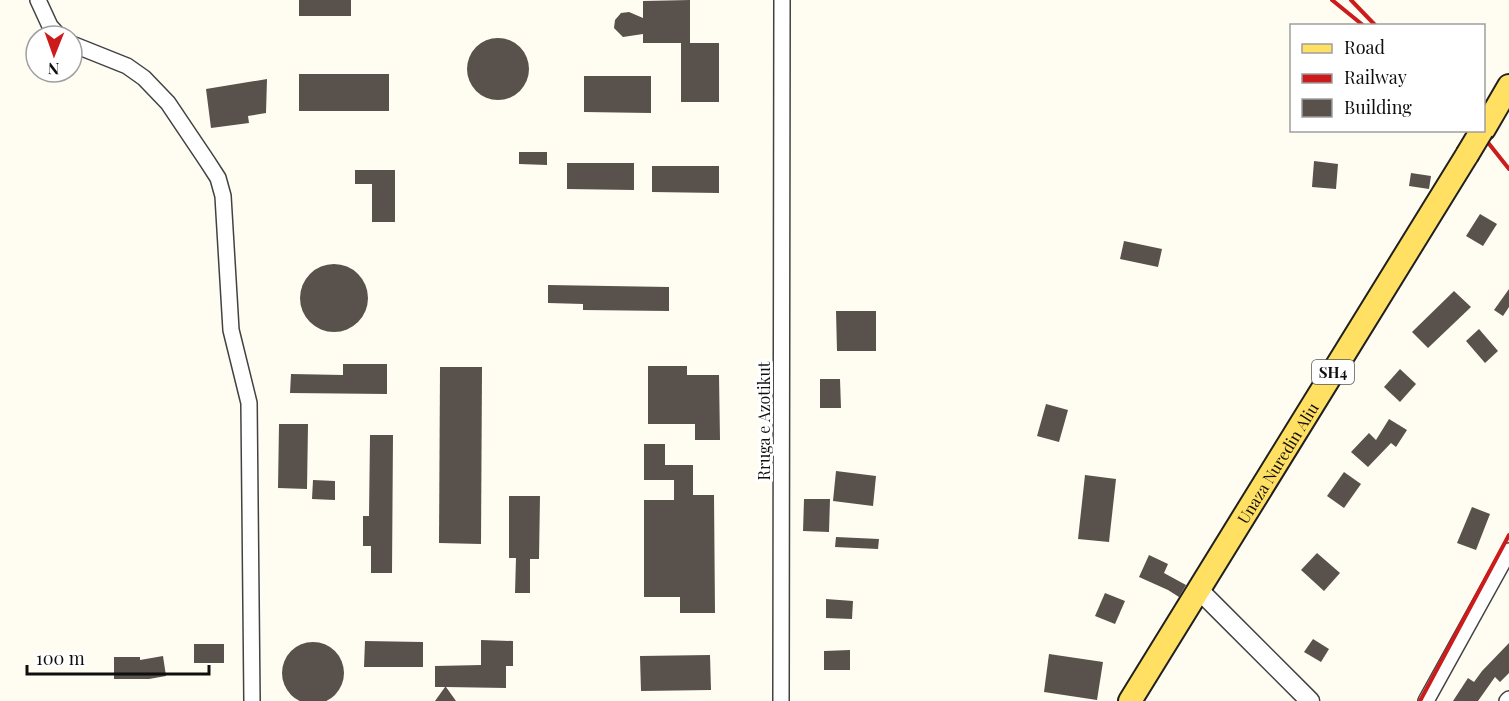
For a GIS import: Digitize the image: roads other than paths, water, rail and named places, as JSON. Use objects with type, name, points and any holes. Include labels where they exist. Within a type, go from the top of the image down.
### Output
[{"type":"main road","name":"Unaza Nuredin Aliu","points":[[1485,127],[1509,86]]},
{"type":"main road","name":"Unaza Nuredin Aliu","points":[[1130,701],[1482,132]]},
{"type":"street","points":[[38,0],[49,24]]},
{"type":"street","name":"Rruga e Azotikut","points":[[781,701],[782,0]]},
{"type":"street","points":[[84,49],[127,66],[144,78],[168,104],[207,161],[218,178],[223,196],[231,330],[249,403],[252,701]]},
{"type":"street","points":[[1426,701],[1509,551]]},
{"type":"street","points":[[1198,589],[1310,701]]},
{"type":"railway","points":[[1332,0],[1362,24]]},
{"type":"railway","points":[[1351,0],[1374,24]]},
{"type":"railway","points":[[1480,132],[1509,169]]},
{"type":"railway","points":[[1420,701],[1509,535]]}]
